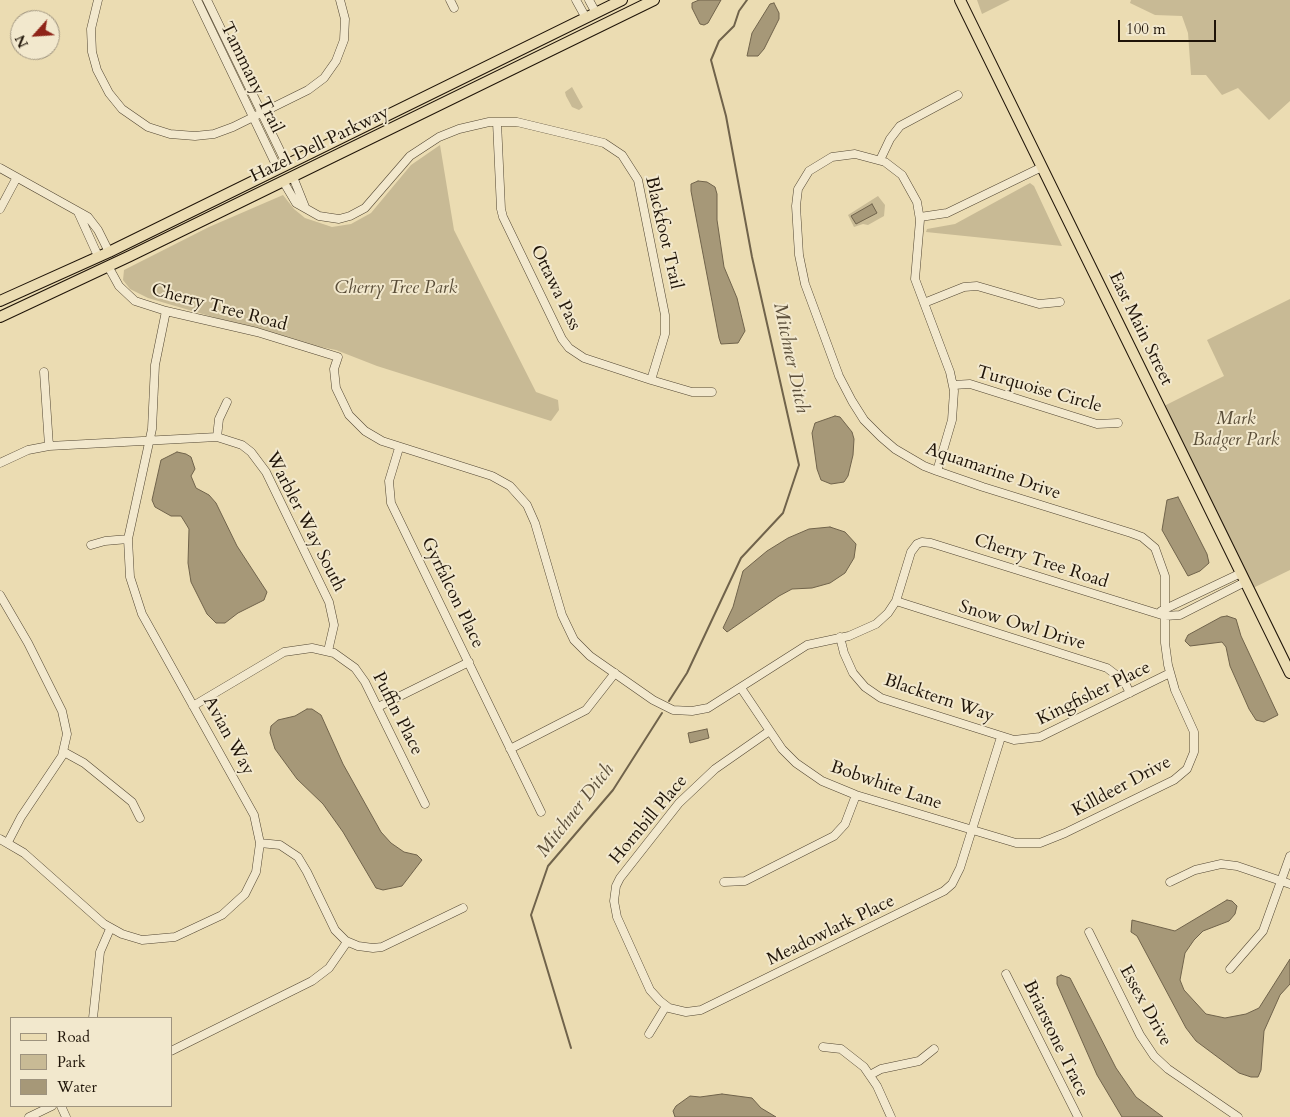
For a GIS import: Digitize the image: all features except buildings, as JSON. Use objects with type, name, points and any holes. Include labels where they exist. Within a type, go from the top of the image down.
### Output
[{"type":"main road","name":"Hazel Dell Parkway","points":[[0,301],[108,252],[622,0]]},
{"type":"main road","name":"Hazel Dell Parkway","points":[[0,317],[654,0]]},
{"type":"main road","name":"East Main Street","points":[[960,0],[1290,673]]},
{"type":"street","points":[[98,0],[91,29],[92,52],[97,70],[114,100],[132,117],[159,132],[195,136],[220,132],[314,86],[334,66],[343,46],[345,32],[340,0]]},
{"type":"street","name":"Tammany Trail","points":[[197,0],[258,115]]},
{"type":"street","name":"Tammany Trail","points":[[207,0],[283,167]]},
{"type":"street","points":[[450,0],[454,8]]},
{"type":"street","points":[[576,0],[586,18]]},
{"type":"street","points":[[590,0],[596,13]]},
{"type":"street","points":[[937,471],[952,420],[953,385],[917,287],[914,271],[920,216],[914,196],[902,175],[880,160],[890,140],[900,126],[958,95]]},
{"type":"street","name":"Blackfoot Trail","points":[[288,179],[296,203],[305,207],[313,214],[327,218],[350,216],[365,208],[402,164],[430,142],[459,129],[498,122],[532,125],[604,143],[622,155],[633,171],[640,191],[666,325],[651,380]]},
{"type":"street","name":"Ottawa Pass","points":[[498,122],[501,209],[562,339],[569,348],[583,358],[651,380],[692,392],[712,392]]},
{"type":"street","name":"Aquamarine Drive","points":[[880,160],[855,154],[838,155],[815,165],[802,179],[796,198],[802,273],[839,376],[858,411],[895,449],[912,460],[937,471],[1142,537],[1155,548],[1163,566],[1163,613],[1170,673]]},
{"type":"street","points":[[920,216],[948,213],[1042,167]]},
{"type":"street","points":[[0,168],[16,179],[60,200],[91,222],[108,252]]},
{"type":"street","points":[[0,209],[16,179]]},
{"type":"street","points":[[78,212],[98,256]]},
{"type":"street","name":"Cherry Tree Road","points":[[108,266],[125,294],[135,301],[166,311],[257,332],[338,357],[333,378],[350,415],[357,424],[376,439],[399,448]]},
{"type":"street","points":[[924,302],[964,287],[977,286],[1040,304],[1060,302]]},
{"type":"street","name":"Avian Way","points":[[4,841],[24,853],[110,929],[137,939],[160,940],[183,934],[222,915],[240,900],[252,882],[258,866],[260,843],[257,822],[252,809],[138,605],[130,577],[128,539],[150,441],[154,365],[166,311]]},
{"type":"street","points":[[44,372],[49,446]]},
{"type":"street","name":"Turquoise Circle","points":[[953,385],[970,384],[1097,424],[1118,423]]},
{"type":"street","points":[[217,437],[219,419],[227,402]]},
{"type":"street","name":"Warbler Way South","points":[[0,463],[28,450],[49,446],[217,437],[232,440],[252,452],[266,472],[329,602],[334,625],[328,651]]},
{"type":"street","points":[[399,448],[492,476],[516,492],[527,505],[535,523],[562,616],[571,635],[590,656],[666,708],[681,711],[708,708],[807,645],[866,630],[888,613],[896,602]]},
{"type":"street","name":"Gyrfalcon Place","points":[[399,448],[389,481],[389,496],[541,812]]},
{"type":"street","points":[[91,545],[105,541],[128,539]]},
{"type":"street","name":"Cherry Tree Road","points":[[896,602],[912,552],[917,544],[931,543],[1163,613]]},
{"type":"street","points":[[1163,613],[1180,615],[1243,577]]},
{"type":"street","points":[[0,595],[31,649],[64,716],[67,734],[64,752],[4,841]]},
{"type":"street","name":"Snow Owl Drive","points":[[896,602],[1107,668],[1124,681],[1130,693]]},
{"type":"street","name":"Blacktern Way","points":[[840,637],[846,659],[853,672],[865,687],[881,698],[1001,737]]},
{"type":"street","name":"Puffin Place","points":[[193,706],[284,652],[300,648],[328,651],[345,658],[355,668],[378,707],[425,804]]},
{"type":"street","points":[[378,707],[469,662]]},
{"type":"street","points":[[510,748],[586,710],[615,673]]},
{"type":"street","name":"Kingfisher Place","points":[[1001,737],[1014,740],[1040,737],[1170,673]]},
{"type":"street","name":"Killdeer Drive","points":[[973,830],[1016,843],[1040,842],[1065,833],[1174,780],[1191,761],[1195,743],[1194,732],[1170,673]]},
{"type":"street","name":"Bobwhite Lane","points":[[741,688],[768,732],[782,750],[810,774],[836,788],[856,795],[973,830]]},
{"type":"street","name":"Hornbill Place","points":[[666,1006],[650,990],[617,917],[614,896],[617,882],[671,812],[695,787],[719,766],[768,732]]},
{"type":"street","name":"Meadowlark Place","points":[[666,1006],[686,1012],[701,1010],[936,896],[952,884],[973,830],[1001,737]]},
{"type":"street","points":[[64,752],[84,763],[132,802],[140,818]]},
{"type":"street","points":[[724,882],[745,881],[834,836],[845,824],[856,795]]},
{"type":"street","points":[[260,843],[280,845],[298,857],[332,925],[347,942],[362,947],[382,947],[463,908]]},
{"type":"street","points":[[1230,969],[1263,931],[1290,856]]},
{"type":"street","points":[[1170,882],[1194,870],[1221,864],[1237,866],[1290,884]]},
{"type":"street","points":[[93,1017],[100,952],[110,929]]},
{"type":"street","name":"Essex Drive","points":[[1089,932],[1143,1039],[1154,1056],[1168,1069],[1238,1117]]},
{"type":"street","points":[[172,1051],[312,981],[329,968],[347,942]]},
{"type":"street","name":"Briarstone Trace","points":[[1006,974],[1078,1117]]},
{"type":"street","points":[[649,1034],[666,1006]]},
{"type":"street","points":[[823,1047],[841,1049],[848,1053],[870,1075],[891,1117]]},
{"type":"street","points":[[870,1075],[881,1069],[919,1061],[934,1049]]},
{"type":"street","points":[[29,1117],[50,1107]]},
{"type":"green space","points":[[977,0],[1010,0],[982,14]]},
{"type":"green space","points":[[1131,0],[1290,0],[1290,101],[1269,120],[1238,88],[1222,95],[1206,75],[1191,75],[1188,33],[1182,16],[1155,15],[1130,3]]},
{"type":"green space","points":[[572,87],[583,107],[579,110],[572,107],[566,96],[565,92]]},
{"type":"green space","name":"Cherry Tree Park","points":[[440,145],[454,230],[536,392],[558,400],[559,410],[551,421],[377,366],[336,350],[305,344],[148,298],[130,289],[123,280],[124,270],[209,227],[283,195],[294,209],[305,218],[332,227],[351,224],[371,213],[411,165]]},
{"type":"green space","points":[[1030,183],[1034,186],[1062,246],[926,232],[927,229],[955,224]]},
{"type":"green space","points":[[878,196],[885,205],[884,216],[868,225],[863,224],[854,227],[848,215]]},
{"type":"green space","name":"Mark Badger Park","points":[[1290,299],[1290,570],[1253,588],[1164,406],[1224,376],[1207,340]]},
{"type":"water","points":[[699,0],[721,0],[708,23],[704,25],[700,24],[692,8],[692,3]]},
{"type":"water","points":[[774,3],[779,13],[779,19],[764,49],[758,56],[747,56],[752,33],[770,4]]},
{"type":"water","points":[[698,181],[707,182],[715,187],[717,194],[717,220],[724,267],[737,298],[745,331],[738,343],[721,344],[719,338],[691,191],[691,184]]},
{"type":"water","points":[[872,204],[877,213],[856,224],[851,216]]},
{"type":"water","points":[[835,416],[840,417],[852,432],[854,439],[853,455],[848,476],[844,482],[831,484],[821,480],[817,469],[812,433],[815,423]]},
{"type":"water","points":[[177,452],[191,457],[195,469],[191,476],[196,488],[209,495],[216,503],[237,546],[267,592],[264,600],[238,613],[225,623],[216,623],[207,614],[191,582],[188,563],[189,529],[181,516],[171,516],[155,507],[152,500],[161,460]]},
{"type":"water","points":[[1178,497],[1207,554],[1209,563],[1200,571],[1188,576],[1162,530],[1167,500]]},
{"type":"water","points":[[830,527],[845,532],[856,544],[854,558],[845,573],[830,583],[812,588],[792,589],[727,632],[723,628],[733,607],[743,571],[767,551],[788,538],[809,529]]},
{"type":"water","points":[[1227,616],[1236,619],[1241,636],[1278,715],[1264,722],[1256,720],[1249,709],[1230,666],[1226,647],[1222,642],[1190,646],[1185,641],[1188,635],[1221,617]]},
{"type":"water","points":[[307,709],[312,709],[321,715],[343,764],[381,832],[391,843],[404,852],[417,855],[422,860],[402,886],[383,890],[376,888],[343,832],[323,804],[297,779],[275,749],[270,733],[271,726],[278,720],[295,716]]},
{"type":"water","points":[[707,729],[709,738],[690,743],[688,733]]},
{"type":"water","points":[[1227,900],[1232,901],[1237,906],[1235,914],[1229,921],[1203,931],[1194,940],[1185,953],[1180,980],[1184,990],[1206,1014],[1225,1018],[1246,1014],[1259,1008],[1290,959],[1290,984],[1280,995],[1264,1031],[1261,1070],[1258,1077],[1239,1073],[1196,1041],[1186,1028],[1137,936],[1131,932],[1132,920],[1175,931]]},
{"type":"water","points":[[1061,975],[1070,978],[1116,1068],[1136,1097],[1163,1117],[1122,1117],[1097,1075],[1057,984],[1057,977]]},
{"type":"water","points":[[722,1094],[752,1098],[761,1108],[776,1117],[675,1117],[673,1111],[676,1106],[690,1096],[700,1097]]},
{"type":"waterway","name":"Mitchner Ditch","points":[[669,701],[687,673],[741,558],[783,513],[799,465],[752,257],[726,116],[711,60],[719,41],[734,26],[739,11],[747,0]]},
{"type":"waterway","name":"Mitchner Ditch","points":[[571,1048],[531,915],[548,866],[613,790],[662,713]]}]
